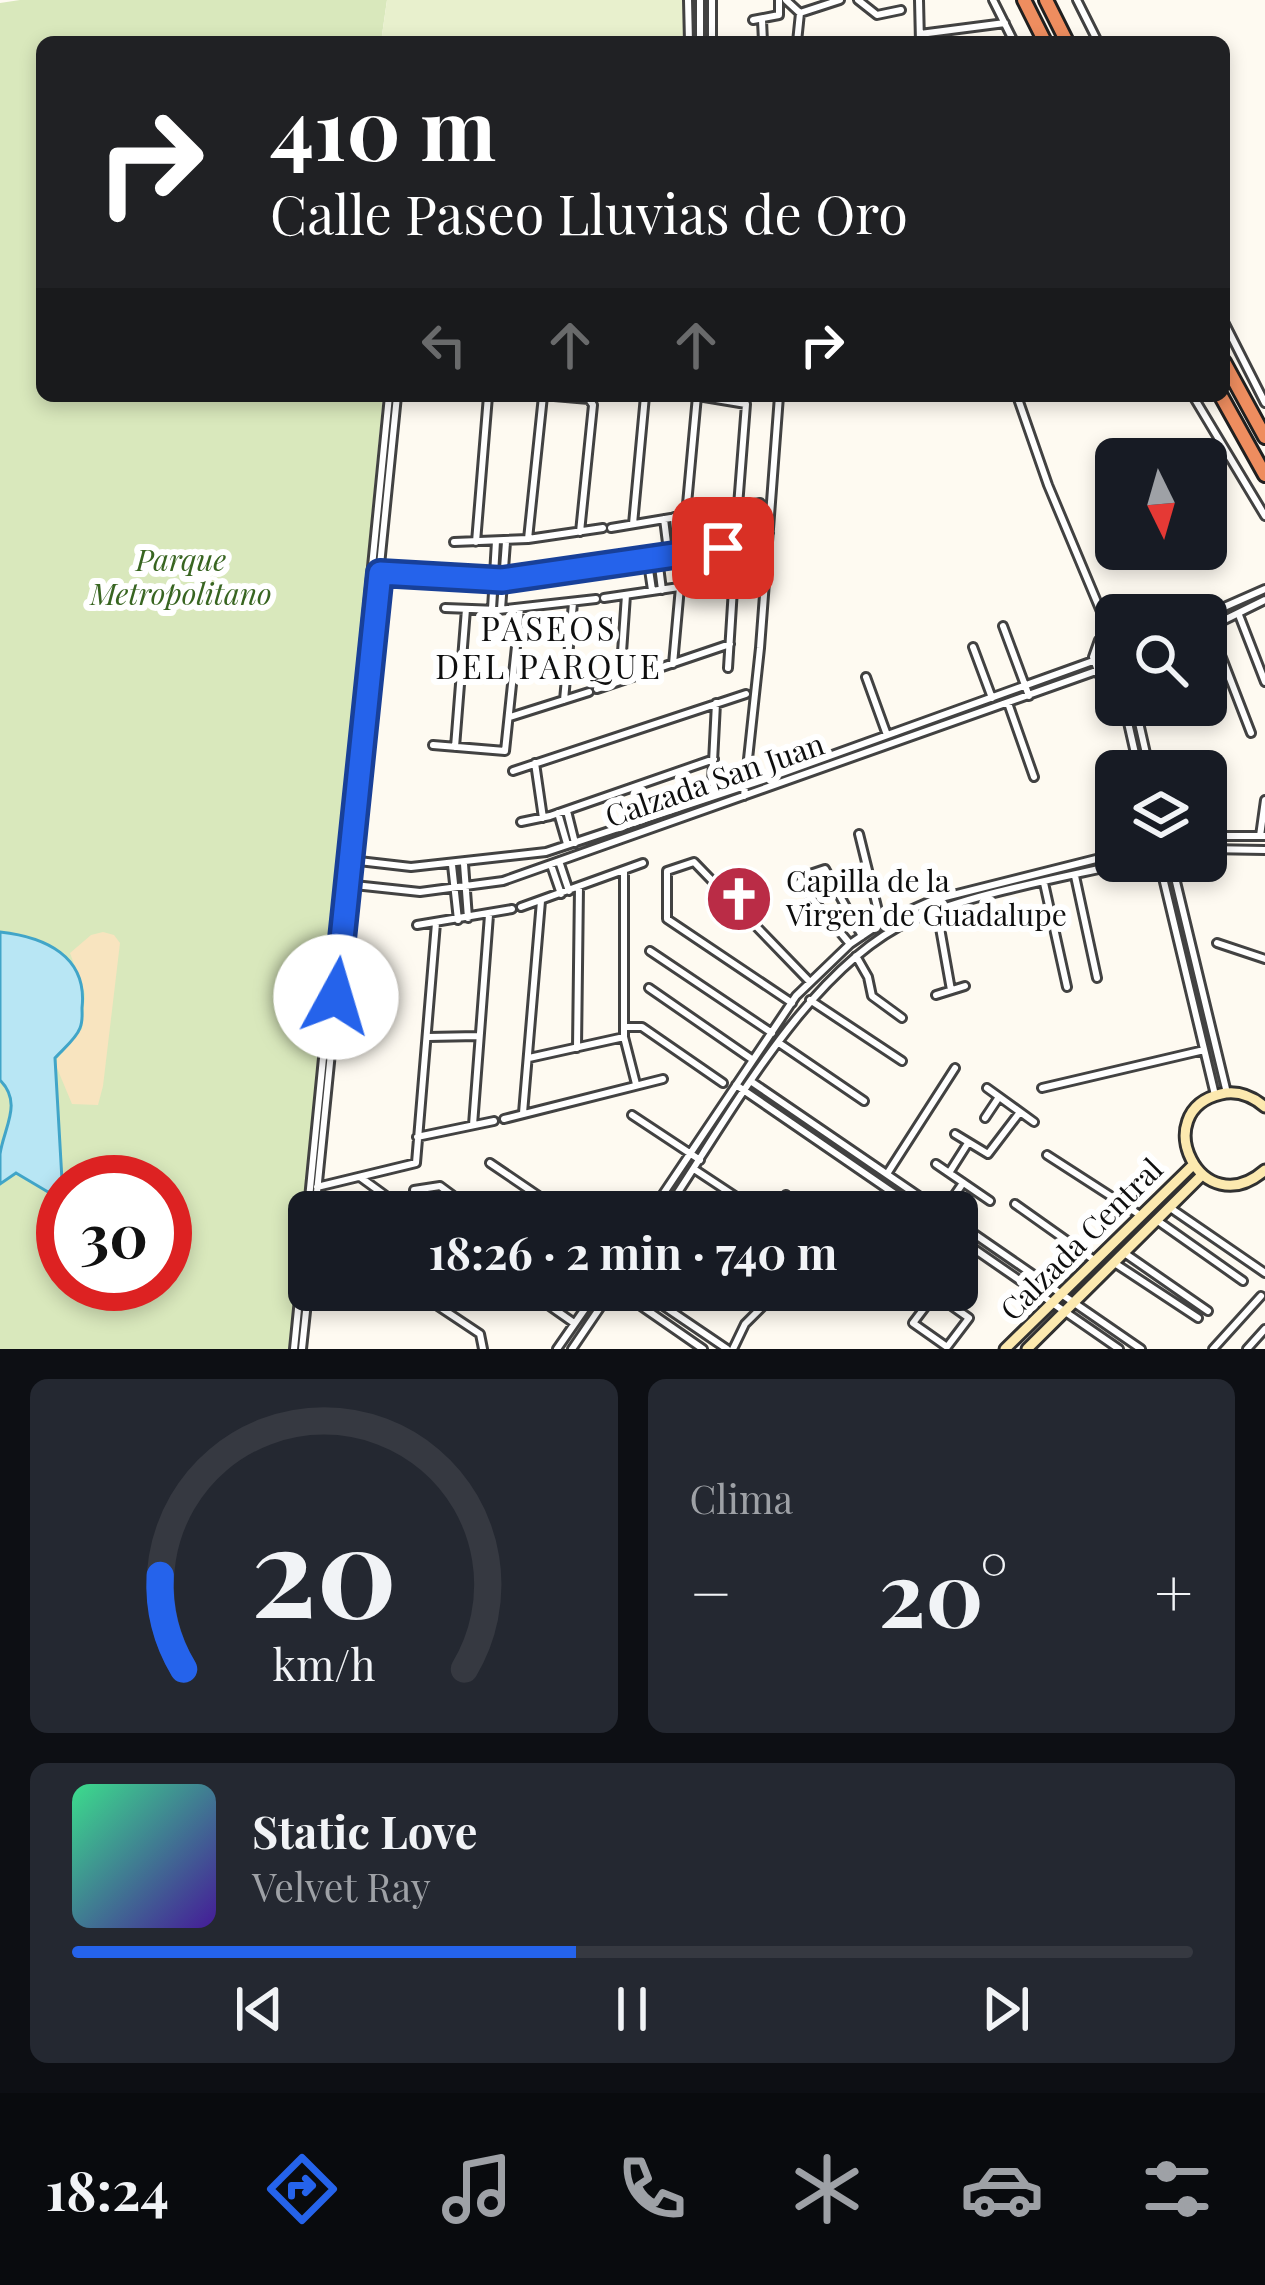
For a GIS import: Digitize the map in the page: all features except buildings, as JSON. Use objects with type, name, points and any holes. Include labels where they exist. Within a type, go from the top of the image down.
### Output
[{"type":"highway","points":[[1024,0],[1042,36]]},
{"type":"highway","points":[[1046,0],[1064,36]]},
{"type":"highway","points":[[1230,358],[1265,420]]},
{"type":"highway","points":[[1230,373],[1265,437]]},
{"type":"highway","points":[[1224,402],[1265,475]]},
{"type":"street","points":[[688,0],[688,36]]},
{"type":"street","points":[[700,0],[700,36]]},
{"type":"street","points":[[712,0],[712,36]]},
{"type":"street","points":[[762,36],[758,20],[784,4],[800,13],[840,0]]},
{"type":"street","points":[[858,0],[877,15],[901,10]]},
{"type":"street","points":[[919,0],[920,36]]},
{"type":"street","points":[[993,0],[1011,36]]},
{"type":"street","points":[[1077,0],[1095,36]]},
{"type":"street","points":[[798,36],[800,13]]},
{"type":"street","points":[[931,36],[1005,23]]},
{"type":"street","points":[[1230,334],[1265,403]]},
{"type":"street","points":[[317,1191],[392,402]]},
{"type":"street","points":[[476,542],[488,402]]},
{"type":"street","points":[[528,538],[542,402]]},
{"type":"street","points":[[580,532],[591,402]]},
{"type":"street","points":[[633,524],[643,402]]},
{"type":"street","points":[[686,514],[696,402]]},
{"type":"street","points":[[734,402],[746,404],[738,506]]},
{"type":"street","points":[[744,796],[779,402]]},
{"type":"street","points":[[1019,402],[1048,484],[1096,594]]},
{"type":"street","points":[[1197,402],[1265,516]]},
{"type":"street","points":[[454,542],[580,532],[760,503]]},
{"type":"street","points":[[672,552],[674,517]]},
{"type":"street","points":[[664,519],[672,552]]},
{"type":"street","points":[[376,569],[498,576],[768,537]]},
{"type":"street","points":[[498,576],[506,541]]},
{"type":"street","points":[[496,542],[497,610]]},
{"type":"street","points":[[652,555],[657,590]]},
{"type":"street","points":[[728,668],[735,557]]},
{"type":"street","points":[[445,608],[520,608],[734,579]]},
{"type":"street","points":[[673,664],[680,587]]},
{"type":"street","points":[[1227,606],[1265,589]]},
{"type":"street","points":[[620,681],[626,595]]},
{"type":"street","points":[[1227,620],[1265,600]]},
{"type":"street","points":[[564,700],[574,602]]},
{"type":"street","points":[[433,745],[505,751],[520,608]]},
{"type":"street","points":[[455,747],[466,609]]},
{"type":"street","points":[[1239,615],[1265,682]]},
{"type":"street","points":[[1003,626],[1029,696]]},
{"type":"street","points":[[510,717],[730,644]]},
{"type":"street","points":[[973,646],[992,698]]},
{"type":"street","points":[[1095,650],[1095,668]]},
{"type":"street","name":"Calzada San Juan","points":[[347,860],[411,867],[534,854],[744,786],[1093,661]]},
{"type":"street","name":"Calzada San Juan","points":[[345,884],[405,892],[503,881],[1095,671]]},
{"type":"street","points":[[1227,674],[1251,733]]},
{"type":"street","points":[[866,677],[891,744]]},
{"type":"street","points":[[513,771],[746,694]]},
{"type":"street","points":[[712,782],[716,703]]},
{"type":"street","points":[[1008,703],[1034,777]]},
{"type":"street","points":[[521,822],[714,759]]},
{"type":"street","points":[[535,764],[543,818]]},
{"type":"street","points":[[1227,836],[1263,836],[1265,800]]},
{"type":"street","points":[[562,812],[571,844]]},
{"type":"street","points":[[631,824],[634,834]]},
{"type":"street","points":[[860,834],[881,923]]},
{"type":"street","points":[[1227,850],[1265,850]]},
{"type":"street","points":[[534,854],[537,869]]},
{"type":"street","points":[[665,1191],[791,1003],[850,944],[881,923],[933,900],[1095,859]]},
{"type":"street","points":[[791,1003],[667,919],[667,871],[694,862],[819,989]]},
{"type":"street","points":[[555,863],[565,893]]},
{"type":"street","points":[[417,925],[489,916],[643,863]]},
{"type":"street","points":[[464,864],[468,918]]},
{"type":"street","points":[[452,865],[458,920]]},
{"type":"street","points":[[850,944],[801,879],[825,869],[862,936]]},
{"type":"street","points":[[624,870],[624,1037],[637,1084]]},
{"type":"street","points":[[679,1191],[810,1000],[852,959],[888,932],[933,912],[1095,870]]},
{"type":"street","points":[[1074,875],[1096,978]]},
{"type":"street","points":[[1165,882],[1204,1050],[1221,1094]]},
{"type":"street","points":[[1176,882],[1221,1094]]},
{"type":"street","points":[[1044,883],[1067,988]]},
{"type":"street","points":[[298,1349],[345,884]]},
{"type":"street","points":[[984,886],[986,898]]},
{"type":"street","points":[[578,1048],[579,887]]},
{"type":"street","points":[[523,1113],[541,901]]},
{"type":"street","points":[[933,912],[951,990]]},
{"type":"street","points":[[473,1125],[489,916]]},
{"type":"street","points":[[317,1186],[416,1163],[436,922]]},
{"type":"street","points":[[1217,943],[1265,959]]},
{"type":"street","points":[[650,951],[772,1033]]},
{"type":"street","points":[[852,959],[868,976],[872,996],[902,1018]]},
{"type":"street","points":[[937,995],[965,986]]},
{"type":"street","points":[[649,988],[753,1060]]},
{"type":"street","points":[[810,1000],[902,1061]]},
{"type":"street","points":[[624,1027],[642,1027],[723,1083]]},
{"type":"street","points":[[426,1037],[478,1036]]},
{"type":"street","points":[[529,1058],[624,1037]]},
{"type":"street","points":[[779,1043],[864,1101]]},
{"type":"street","points":[[1042,1088],[1204,1050]]},
{"type":"street","points":[[887,1174],[955,1068]]},
{"type":"street","points":[[743,1075],[912,1191]]},
{"type":"street","points":[[504,1118],[664,1078]]},
{"type":"street","points":[[736,1085],[890,1191]]},
{"type":"street","points":[[987,1088],[1034,1122]]},
{"type":"street","points":[[1263,1101],[1221,1094],[1196,1109],[1185,1142],[1192,1165],[1219,1183],[1237,1184],[1265,1170]]},
{"type":"street","points":[[986,1118],[999,1096]]},
{"type":"street","points":[[955,1133],[982,1153],[992,1152],[1020,1112]]},
{"type":"street","points":[[632,1115],[700,1160]]},
{"type":"street","points":[[417,1136],[494,1121]]},
{"type":"street","points":[[832,1151],[839,1141]]},
{"type":"street","points":[[949,1173],[968,1143]]},
{"type":"street","points":[[1047,1155],[1140,1216]]},
{"type":"street","points":[[490,1163],[531,1191]]},
{"type":"street","points":[[936,1164],[990,1201]]},
{"type":"street","name":"Calzada Central","points":[[1005,1349],[1192,1165]]},
{"type":"street","points":[[694,1169],[727,1191]]},
{"type":"street","name":"Calzada Central","points":[[1028,1349],[1202,1175]]},
{"type":"street","points":[[360,1177],[379,1191]]},
{"type":"street","points":[[894,1191],[900,1183]]},
{"type":"street","points":[[957,1191],[963,1183]]},
{"type":"street","points":[[414,1190],[440,1186],[447,1191]]},
{"type":"street","points":[[1015,1204],[1094,1260]]},
{"type":"street","points":[[1169,1207],[1265,1273]]},
{"type":"street","points":[[1156,1220],[1243,1281]]},
{"type":"street","points":[[978,1236],[1060,1293],[1068,1306],[1119,1349]]},
{"type":"street","points":[[978,1251],[1052,1302],[1068,1306],[1141,1349]]},
{"type":"street","points":[[1123,1252],[1208,1311]]},
{"type":"street","points":[[1113,1262],[1198,1318]]},
{"type":"street","points":[[935,1294],[969,1318],[950,1343],[947,1347],[913,1323],[935,1294]]},
{"type":"street","points":[[1213,1349],[1262,1296]]},
{"type":"street","points":[[298,1349],[304,1311]]},
{"type":"street","points":[[445,1311],[480,1334],[483,1349]]},
{"type":"street","points":[[557,1311],[574,1323]]},
{"type":"street","points":[[556,1349],[582,1311]]},
{"type":"street","points":[[575,1348],[596,1313],[592,1311]]},
{"type":"street","points":[[647,1311],[704,1349]]},
{"type":"street","points":[[671,1311],[730,1349],[758,1311]]},
{"type":"street","points":[[1247,1349],[1265,1329]]},
{"type":"street","points":[[950,1343],[959,1349]]},
{"type":"green space","name":"Parque Metropolitano","points":[[387,0],[382,36],[36,36],[36,402],[382,402],[306,1191],[288,1191],[288,1311],[295,1311],[291,1349],[0,1349],[0,3]]},
{"type":"green space","points":[[387,0],[683,0],[684,36],[382,36]]},
{"type":"sand","points":[[103,932],[120,943],[103,1086],[98,1105],[72,1104],[57,1068],[57,1059],[82,1029],[85,994],[70,953],[91,935]]},
{"type":"water","points":[[0,932],[33,939],[60,952],[71,962],[82,990],[80,1028],[55,1058],[61,1155],[36,1155],[36,1185],[16,1173],[0,1184],[0,1154],[11,1106],[0,1080]]},
{"type":"place","name":"Capilla de la Virgen de Guadalupe","points":[[739,899]]},
{"type":"district","name":"PASEOS DEL PARQUE","points":[[549,648]]},
{"type":"route","points":[[336,997],[380,573],[502,580],[723,548]]}]
